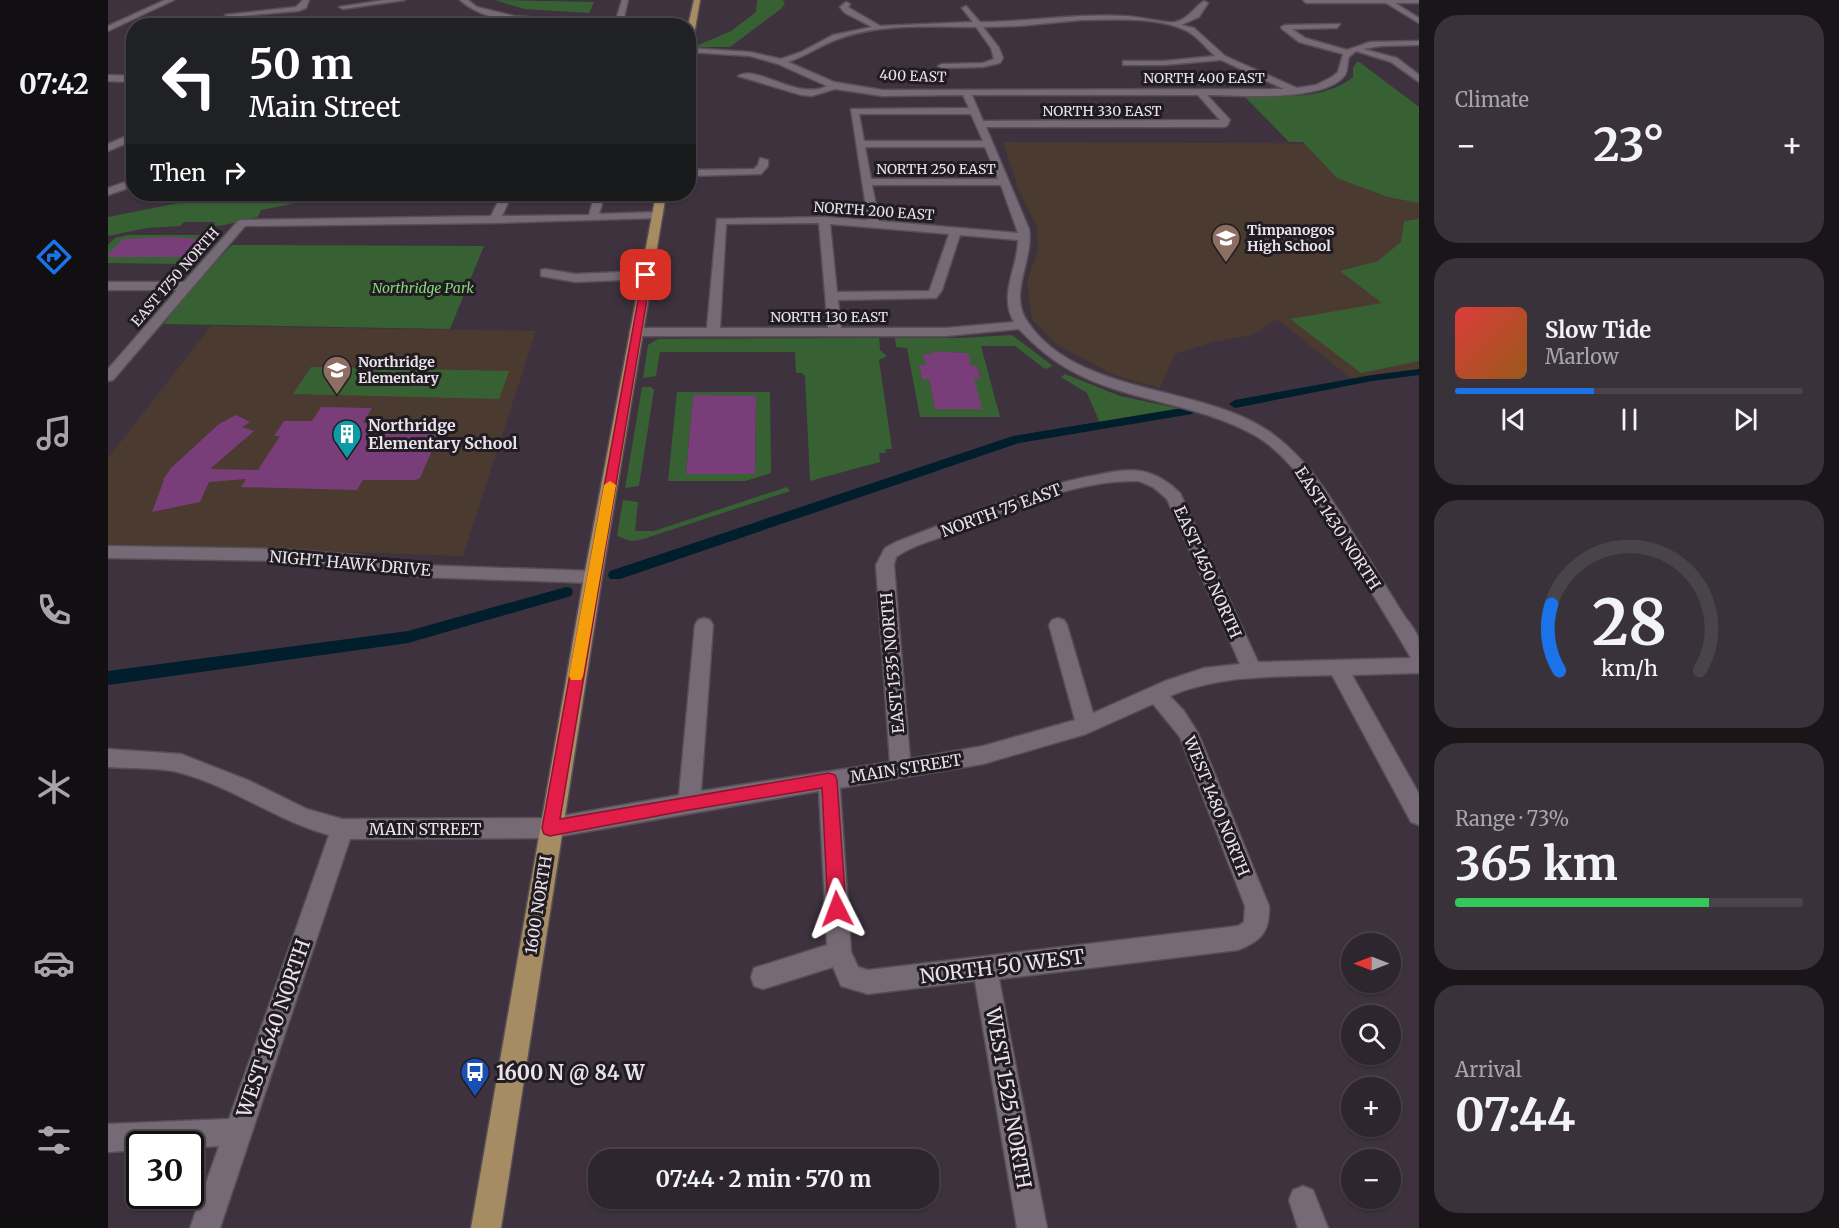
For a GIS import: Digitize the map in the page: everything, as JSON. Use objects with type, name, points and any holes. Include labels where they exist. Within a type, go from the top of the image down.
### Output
[{"type":"main road","points":[[694,18],[697,0]]},
{"type":"main road","name":"1600 NORTH","points":[[486,1228],[550,828],[635,332],[660,201]]},
{"type":"street","points":[[132,18],[171,0]]},
{"type":"street","points":[[229,15],[298,9],[306,0]]},
{"type":"street","points":[[343,7],[402,0]]},
{"type":"street","points":[[463,0],[471,7],[518,18]]},
{"type":"street","points":[[620,18],[625,0]]},
{"type":"street","points":[[1386,0],[1419,21]]},
{"type":"street","points":[[1306,1],[1419,1]]},
{"type":"street","points":[[1175,25],[1196,15],[1204,3]]},
{"type":"street","points":[[846,4],[844,7],[848,11],[879,28]]},
{"type":"street","points":[[229,15],[234,5]]},
{"type":"street","points":[[942,66],[996,61],[998,54],[966,8]]},
{"type":"street","points":[[229,15],[233,18]]},
{"type":"street","points":[[783,61],[804,54],[836,37],[879,28],[1019,24],[1081,18],[1146,20],[1175,25],[1193,32],[1222,58],[1296,90]]},
{"type":"street","points":[[108,29],[126,21]]},
{"type":"street","points":[[1337,26],[1285,27],[1302,40],[1394,60],[1419,79]]},
{"type":"street","points":[[1352,51],[1374,45],[1419,43]]},
{"type":"street","name":"400 EAST","points":[[696,50],[750,54],[783,61],[837,84],[882,93],[966,92]]},
{"type":"street","name":"NORTH 400 EAST","points":[[966,92],[1296,90],[1318,87],[1338,78],[1342,73],[1342,62],[1352,51]]},
{"type":"street","points":[[1126,63],[1164,63],[1222,58]]},
{"type":"street","points":[[742,75],[752,76],[790,91],[811,93],[826,91],[837,84]]},
{"type":"street","points":[[108,78],[126,79]]},
{"type":"street","points":[[966,92],[1021,221],[1024,237],[1022,258],[1012,295],[1014,310],[1022,325]]},
{"type":"street","name":"NORTH 330 EAST","points":[[980,124],[1224,124],[1225,120],[1200,92]]},
{"type":"street","points":[[874,224],[854,111],[974,111]]},
{"type":"street","points":[[1034,115],[1039,124]]},
{"type":"street","points":[[1132,115],[1138,124]]},
{"type":"street","points":[[108,148],[126,140]]},
{"type":"street","points":[[860,144],[988,144]]},
{"type":"street","points":[[696,173],[757,172],[763,166],[763,160]]},
{"type":"street","name":"NORTH 250 EAST","points":[[867,183],[1005,182]]},
{"type":"street","points":[[108,192],[126,185]]},
{"type":"street","points":[[504,201],[495,220],[657,215]]},
{"type":"street","points":[[593,218],[598,201]]},
{"type":"street","name":"EAST 1750 NORTH","points":[[108,377],[114,363],[242,223],[495,220]]},
{"type":"street","points":[[824,220],[835,332]]},
{"type":"street","name":"NORTH 200 EAST","points":[[712,332],[721,221],[824,220],[1024,237]]},
{"type":"street","points":[[831,296],[932,295],[936,290],[955,232]]},
{"type":"street","points":[[545,273],[575,278],[646,275]]},
{"type":"street","points":[[108,286],[186,286]]},
{"type":"street","name":"NORTH 130 EAST","points":[[635,332],[946,332],[1022,325]]},
{"type":"street","name":"EAST 1430 NORTH","points":[[1022,325],[1040,345],[1059,358],[1098,377],[1205,407],[1243,422],[1263,434],[1296,463],[1321,496],[1419,654]]},
{"type":"street","name":"NORTH 75 EAST","points":[[886,557],[891,551],[902,546],[1045,491],[1104,479],[1138,476],[1156,482]]},
{"type":"street","name":"EAST 1450 NORTH","points":[[1156,482],[1174,497],[1252,670]]},
{"type":"street","name":"NIGHT HAWK DRIVE","points":[[108,552],[281,555],[357,561],[417,571],[593,576]]},
{"type":"street","name":"EAST 1535 NORTH","points":[[886,557],[901,770]]},
{"type":"street","points":[[1058,625],[1086,725]]},
{"type":"street","points":[[689,802],[705,626]]},
{"type":"street","name":"MAIN STREET","points":[[108,758],[181,763],[243,788],[303,818],[342,829],[550,828],[689,802],[901,770],[983,755],[1086,725],[1204,676],[1252,670],[1419,665]]},
{"type":"street","points":[[1337,666],[1419,815]]},
{"type":"street","name":"WEST 1480 NORTH","points":[[1156,694],[1188,733],[1257,906],[1256,926]]},
{"type":"street","points":[[763,977],[839,953],[829,780]]},
{"type":"street","name":"WEST 1640 NORTH","points":[[205,1228],[342,829]]},
{"type":"street","name":"NORTH 50 WEST","points":[[839,953],[850,977],[868,982],[1238,938],[1251,934],[1256,926]]},
{"type":"street","name":"WEST 1525 NORTH","points":[[985,968],[1032,1228]]},
{"type":"street","points":[[108,1138],[237,1132]]},
{"type":"street","points":[[1303,1200],[1313,1228]]},
{"type":"shaded area","name":"Timpanogos High School","points":[[1003,142],[1419,144],[1419,372],[1354,381],[1277,319],[1253,335],[1213,342],[1175,354],[1160,388],[1114,375],[1057,345],[1032,319],[1027,282],[1038,250],[1037,227],[1019,191]]},
{"type":"shaded area","name":"Northridge Elementary","points":[[211,326],[536,331],[463,556],[108,544],[108,458]]},
{"type":"green space","points":[[495,0],[594,2],[589,13],[524,9]]},
{"type":"green space","points":[[757,0],[785,2],[782,8],[730,47],[696,47],[731,31],[756,12]]},
{"type":"green space","points":[[1358,61],[1419,107],[1419,203],[1388,197],[1337,178],[1303,142],[1289,142],[1244,96],[1301,96],[1329,90],[1353,77],[1353,67]]},
{"type":"green space","points":[[307,201],[261,210],[258,217],[225,225],[214,226],[215,222],[184,222],[180,226],[147,228],[108,236],[108,217],[179,203]]},
{"type":"green space","points":[[1419,219],[1419,361],[1361,373],[1290,319],[1382,303],[1340,271],[1378,261],[1401,242],[1404,221]]},
{"type":"green space","points":[[209,231],[221,231],[189,268],[176,267],[178,264],[108,263],[108,245],[115,238],[128,235],[205,235]]},
{"type":"green space","name":"Northridge Park","points":[[232,245],[484,246],[450,329],[164,324],[205,273]]},
{"type":"green space","points":[[1012,335],[1053,366],[1045,369],[1015,346],[981,346],[1000,417],[920,417],[907,348],[896,347],[895,338]],"holes":[[[934,351],[967,353],[971,366],[977,366],[981,378],[974,379],[935,409],[929,379],[922,379],[919,365],[926,365],[924,354],[934,354]]]},
{"type":"green space","points":[[879,338],[880,350],[887,356],[879,360],[892,449],[885,449],[886,453],[879,453],[880,462],[810,481],[805,376],[802,373],[796,373],[795,352],[660,352],[656,376],[643,378],[648,345],[658,339]]},
{"type":"green space","points":[[311,367],[509,371],[499,399],[293,394]]},
{"type":"green space","points":[[1065,374],[1120,396],[1186,410],[1100,423],[1087,393],[1061,377]]},
{"type":"green space","points":[[642,387],[651,387],[654,390],[639,486],[625,488]]},
{"type":"green space","points":[[677,392],[770,392],[771,473],[745,481],[668,481]],"holes":[[[693,396],[756,396],[755,474],[686,474]]]},
{"type":"green space","points":[[787,487],[790,491],[640,540],[631,541],[617,536],[623,500],[638,502],[635,531],[654,531]]},
{"type":"building","points":[[172,237],[200,239],[183,257],[108,257],[108,254],[123,239]]},
{"type":"building","points":[[933,351],[968,353],[971,366],[977,366],[981,379],[974,379],[982,409],[935,409],[929,379],[922,379],[919,365],[926,365],[923,354],[934,354]]},
{"type":"building","points":[[693,395],[756,396],[755,474],[686,474]]},
{"type":"building","name":"Northridge Elementary School","points":[[321,407],[372,408],[363,423],[392,423],[387,432],[440,432],[420,478],[415,480],[363,480],[357,490],[241,487],[246,479],[209,482],[200,502],[152,512],[163,480],[171,468],[219,424],[236,415],[250,422],[242,427],[254,431],[210,469],[258,470],[280,436],[274,436],[284,421],[312,421]]},
{"type":"waterway","points":[[1235,404],[1372,378],[1419,372]]},
{"type":"waterway","points":[[615,575],[1017,439],[1188,411]]},
{"type":"waterway","points":[[108,678],[408,637],[566,592]]},
{"type":"slow traffic","points":[[576,676],[610,485]]},
{"type":"place","name":"Timpanogos High School","points":[[1226,264]]},
{"type":"place","name":"Northridge Elementary","points":[[337,396]]},
{"type":"place","name":"Northridge Elementary School","points":[[347,460]]},
{"type":"place","name":"1600 N @ 84 W","points":[[475,1098]]},
{"type":"route","points":[[646,275],[550,828],[578,825],[689,802],[829,780],[837,909]]}]
